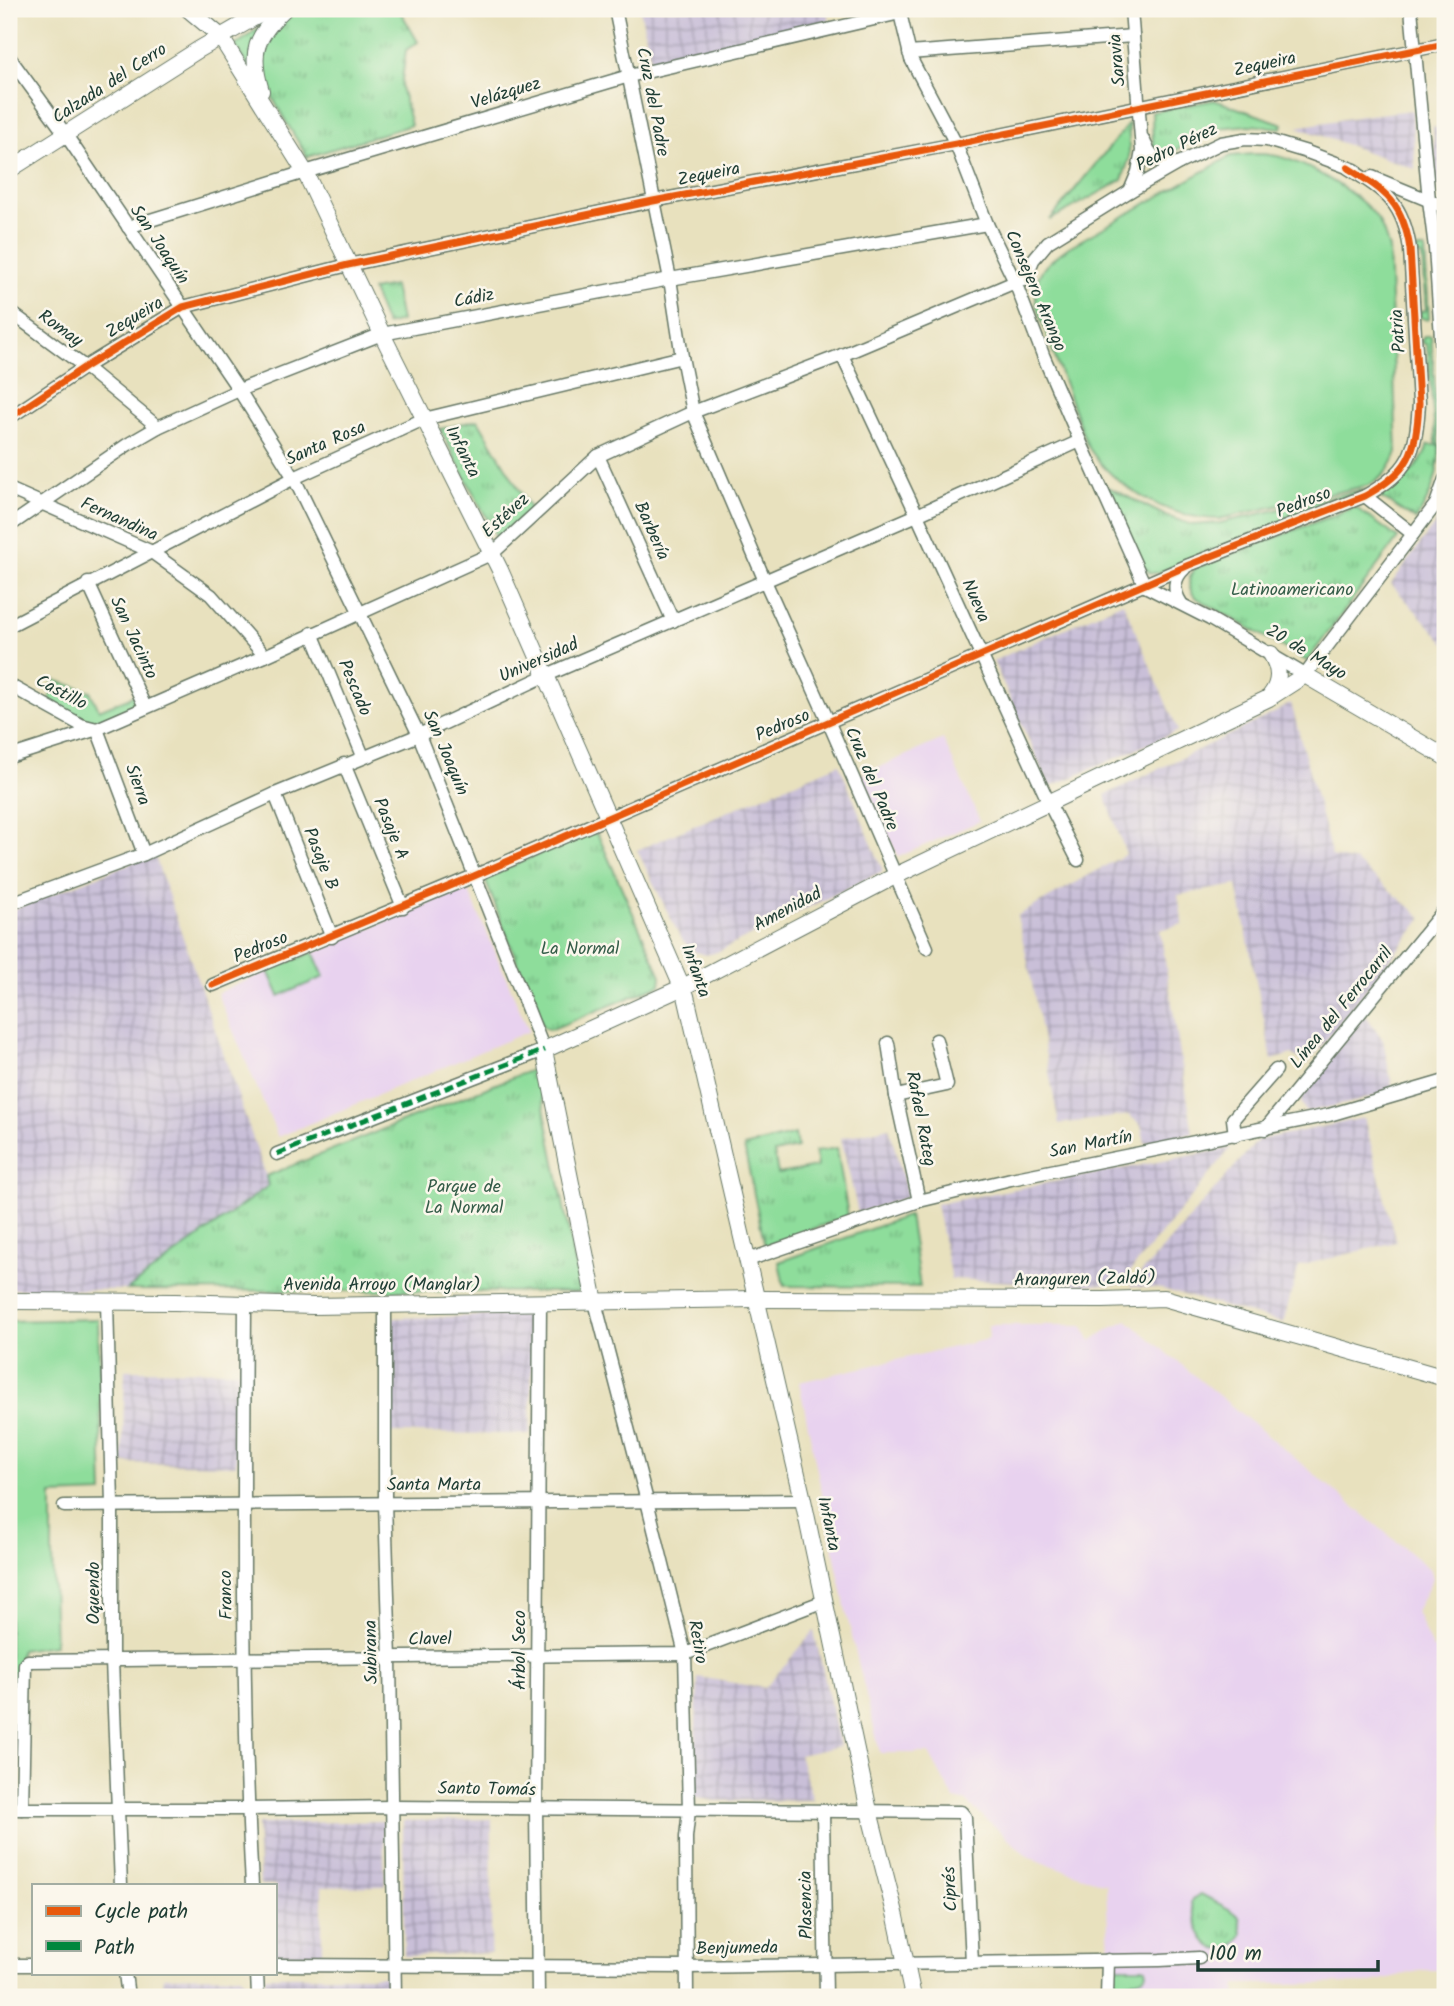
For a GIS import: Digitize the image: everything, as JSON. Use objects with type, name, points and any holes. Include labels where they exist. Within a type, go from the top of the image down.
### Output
[{"type":"main road","name":"Infanta","points":[[188,9],[220,36],[304,172],[492,553],[683,987],[803,1500],[869,1811],[913,1997]]},
{"type":"main road","name":"Calzada del Cerro","points":[[9,170],[220,36],[269,9]]},
{"type":"main road","points":[[271,116],[258,82],[255,59],[258,44],[267,26],[284,9]]},
{"type":"main road","points":[[1269,698],[1279,679],[1271,654]]},
{"type":"main road","name":"20 de Mayo","points":[[1305,675],[1445,757]]},
{"type":"main road","name":"Amenidad","points":[[544,1050],[683,987],[895,876],[1269,698],[1305,675]]},
{"type":"main road","points":[[1269,698],[1304,689],[1343,697]]},
{"type":"main road","name":"San Joaquín","points":[[544,1050],[594,1302]]},
{"type":"main road","name":"Aranguren (Zaldó)","points":[[756,1299],[1164,1298],[1445,1378]]},
{"type":"main road","name":"Avenida Arroyo (Manglar)","points":[[9,1301],[385,1305],[756,1299]]},
{"type":"street","name":"Cruz del Padre","points":[[614,9],[670,279],[693,412],[927,948]]},
{"type":"street","name":"Saravia","points":[[1130,191],[1141,162],[1131,9]]},
{"type":"street","points":[[1411,9],[1435,248],[1445,396]]},
{"type":"street","name":"Velázquez","points":[[128,227],[629,76],[899,11]]},
{"type":"street","name":"Consejero Arango","points":[[899,11],[908,53],[956,144],[987,224],[1025,305],[1043,355],[1145,586]]},
{"type":"street","points":[[908,53],[1133,36]]},
{"type":"street","name":"Zequeira","points":[[9,418],[85,367],[183,307],[348,265],[653,201],[956,144],[1445,44]]},
{"type":"street","name":"San Joaquín","points":[[9,57],[66,135],[183,307],[294,478],[419,735],[544,1050]]},
{"type":"street","points":[[1141,135],[1154,158],[1169,164],[1179,163]]},
{"type":"street","name":"Pedro Pérez","points":[[1015,282],[1027,272],[1039,251],[1048,242],[1179,163],[1232,140],[1256,139],[1287,145],[1445,207]]},
{"type":"street","name":"Patria","points":[[1348,168],[1385,193],[1402,216],[1409,249],[1419,403],[1415,444],[1406,464],[1387,482],[1365,496]]},
{"type":"street","points":[[1402,216],[1399,197],[1410,192]]},
{"type":"street","name":"Cádiz","points":[[9,526],[158,427],[239,390],[382,334],[670,279],[987,224]]},
{"type":"street","points":[[1435,248],[1445,228]]},
{"type":"street","points":[[1025,305],[1027,272]]},
{"type":"street","name":"Estévez","points":[[9,757],[97,729],[492,553],[598,456],[693,412],[842,355],[1015,282]]},
{"type":"street","name":"Romay","points":[[9,311],[85,367],[158,427]]},
{"type":"street","name":"Nueva","points":[[842,355],[1049,803],[1078,860]]},
{"type":"street","name":"Santa Rosa","points":[[9,626],[294,478],[424,419],[682,357]]},
{"type":"street","name":"Universidad","points":[[9,904],[144,854],[344,764],[419,735],[1080,441]]},
{"type":"street","name":"Barbería","points":[[598,456],[673,621]]},
{"type":"street","points":[[1305,675],[1436,504],[1445,479]]},
{"type":"street","name":"Fernandina","points":[[9,489],[150,551],[211,595],[265,656]]},
{"type":"street","points":[[1365,496],[1413,534]]},
{"type":"street","name":"Pedroso","points":[[213,985],[332,937],[830,723],[1189,565],[1365,496]]},
{"type":"street","points":[[1181,603],[1175,593],[1175,584],[1178,575],[1189,565]]},
{"type":"street","name":"San Jacinto","points":[[88,583],[145,708]]},
{"type":"street","name":"20 de Mayo","points":[[1145,586],[1181,603],[1305,675]]},
{"type":"street","name":"Pescado","points":[[312,634],[363,756]]},
{"type":"street","name":"Castillo","points":[[9,685],[81,725],[97,729]]},
{"type":"street","name":"Sierra","points":[[97,729],[144,854]]},
{"type":"street","name":"Pasaje A","points":[[344,764],[402,907]]},
{"type":"street","name":"Pasaje B","points":[[275,794],[332,937]]},
{"type":"street","name":"Línea del Ferrocarril","points":[[1265,1129],[1445,909]]},
{"type":"street","points":[[896,1096],[947,1085],[936,1040]]},
{"type":"street","name":"Rafael Rateg","points":[[888,1043],[896,1096],[919,1201]]},
{"type":"street","name":"Amenidad","points":[[277,1154],[544,1050]]},
{"type":"street","points":[[1235,1135],[1233,1119],[1276,1070]]},
{"type":"street","name":"San Martín","points":[[748,1260],[919,1201],[1011,1179],[1329,1115],[1445,1081]]},
{"type":"street","name":"Oquendo","points":[[107,1301],[112,1505],[112,1661],[121,1884]]},
{"type":"street","name":"Retiro","points":[[594,1302],[685,1654],[689,1810],[686,1837],[687,1997]]},
{"type":"street","name":"Franco","points":[[245,1304],[243,1504],[248,1809],[252,1884]]},
{"type":"street","name":"Árbol Seco","points":[[538,1997],[536,1808],[540,1304]]},
{"type":"street","name":"Subirana","points":[[385,1305],[385,1503],[395,1997]]},
{"type":"street","name":"Santa Marta","points":[[64,1506],[803,1500]]},
{"type":"street","name":"Clavel","points":[[22,1809],[26,1662],[685,1654],[824,1601]]},
{"type":"street","name":"Santo Tomás","points":[[9,1809],[393,1807],[964,1814]]},
{"type":"street","name":"Plasencia","points":[[823,1811],[826,1997]]},
{"type":"street","name":"Ciprés","points":[[964,1814],[972,1963]]},
{"type":"street","name":"Benjumeda","points":[[276,1965],[687,1967],[1199,1958]]},
{"type":"street","points":[[1107,1997],[1108,1960]]},
{"type":"street","points":[[9,1965],[32,1965]]},
{"type":"street","points":[[125,1974],[128,1997]]},
{"type":"street","points":[[257,1974],[258,1997]]},
{"type":"shaded area","points":[[640,9],[826,9],[830,21],[651,61]]},
{"type":"shaded area","points":[[1412,110],[1415,169],[1297,127],[1362,116]]},
{"type":"shaded area","points":[[1433,126],[1445,132],[1445,194],[1437,185]]},
{"type":"shaded area","points":[[1445,510],[1445,643],[1391,584]]},
{"type":"shaded area","points":[[1123,602],[1178,731],[1050,787],[993,661]]},
{"type":"shaded area","points":[[1291,703],[1332,857],[1356,862],[1423,918],[1307,1064],[1292,1054],[1272,1060],[1237,885],[1178,895],[1183,924],[1160,930],[1193,1133],[1145,1143],[1141,1125],[1129,1115],[1059,1124],[1017,916],[1126,854],[1105,795]]},
{"type":"shaded area","points":[[943,739],[980,821],[898,857],[861,775]]},
{"type":"shaded area","points":[[839,764],[883,871],[717,952],[706,955],[688,946],[680,937],[637,850]]},
{"type":"shaded area","points":[[154,854],[268,1185],[127,1290],[9,1289],[9,911]]},
{"type":"shaded area","points":[[467,887],[529,1031],[278,1137],[217,993]]},
{"type":"shaded area","points":[[1365,1014],[1383,1040],[1393,1090],[1359,1101],[1306,1112],[1301,1102],[1305,1091]]},
{"type":"shaded area","points":[[1364,1118],[1396,1242],[1299,1266],[1283,1323],[1162,1289],[1130,1286],[1258,1140]]},
{"type":"shaded area","points":[[889,1127],[908,1197],[858,1213],[841,1138]]},
{"type":"shaded area","points":[[1231,1148],[1120,1284],[951,1279],[936,1204]]},
{"type":"shaded area","points":[[533,1315],[530,1434],[389,1433],[393,1318]]},
{"type":"shaded area","points":[[1127,1320],[1431,1570],[1433,1579],[1416,1611],[1432,1649],[1445,1647],[1445,1970],[1423,1970],[1367,1983],[1237,1984],[1236,1997],[1111,1997],[1106,1884],[1030,1858],[967,1802],[954,1799],[929,1753],[880,1753],[847,1616],[799,1382],[989,1339],[988,1325],[1082,1325],[1091,1341]]},
{"type":"shaded area","points":[[125,1370],[238,1371],[236,1465],[122,1463]]},
{"type":"shaded area","points":[[814,1631],[840,1746],[799,1755],[813,1800],[715,1801],[693,1797],[698,1677],[765,1688]]},
{"type":"shaded area","points":[[9,1734],[17,1734],[20,1803],[9,1803]]},
{"type":"shaded area","points":[[492,1819],[491,1953],[404,1956],[403,1821]]},
{"type":"shaded area","points":[[383,1821],[385,1886],[322,1887],[322,1957],[276,1957],[276,1884],[260,1884],[257,1824]]},
{"type":"shaded area","points":[[241,1976],[250,1988],[251,1997],[164,1997],[163,1977]]},
{"type":"shaded area","points":[[265,1976],[387,1976],[387,1997],[265,1997]]},
{"type":"green space","points":[[298,9],[399,9],[418,42],[406,50],[401,87],[411,125],[307,157],[274,99],[266,80],[264,62],[267,44],[278,27]]},
{"type":"green space","points":[[260,27],[249,69],[235,46]]},
{"type":"green space","points":[[1214,100],[1283,124],[1282,128],[1249,125],[1219,128],[1203,134],[1170,154],[1157,153],[1153,145],[1152,112]]},
{"type":"green space","points":[[1129,123],[1129,159],[1122,180],[1050,220]]},
{"type":"green space","points":[[1254,154],[1283,158],[1313,170],[1357,198],[1377,218],[1381,226],[1389,249],[1397,452],[1386,472],[1369,485],[1219,519],[1200,518],[1162,507],[1144,498],[1112,474],[1087,445],[1037,308],[1036,287],[1046,265],[1069,247],[1231,156]]},
{"type":"green space","points":[[1418,249],[1425,249],[1427,320],[1420,317],[1419,312],[1426,310],[1422,256],[1415,255]]},
{"type":"green space","points":[[394,286],[401,321],[386,325],[372,290]]},
{"type":"green space","points":[[1424,336],[1431,336],[1439,445],[1436,445],[1427,345],[1421,342]]},
{"type":"green space","points":[[478,420],[531,510],[497,538],[440,429]]},
{"type":"green space","points":[[1428,445],[1439,445],[1438,465],[1430,493],[1416,520],[1377,495],[1400,481],[1414,468],[1425,454]]},
{"type":"green space","points":[[1106,486],[1166,516],[1193,525],[1220,523],[1366,490],[1157,573],[1151,573],[1141,567]]},
{"type":"green space","name":"Latinoamericano","points":[[1355,507],[1398,538],[1307,661],[1192,593],[1189,582],[1195,568]]},
{"type":"green space","points":[[54,680],[90,691],[99,710],[135,695],[139,705],[91,724],[49,702]]},
{"type":"green space","name":"La Normal","points":[[589,831],[598,835],[661,976],[660,985],[550,1030],[543,1027],[486,882],[488,877]]},
{"type":"green space","points":[[313,952],[324,977],[279,996],[268,971]]},
{"type":"green space","name":"Parque de La Normal","points":[[536,1068],[581,1292],[127,1290],[268,1186],[266,1176]]},
{"type":"green space","points":[[795,1134],[797,1148],[774,1153],[778,1174],[817,1167],[815,1152],[837,1148],[848,1216],[765,1246],[744,1147]]},
{"type":"green space","points":[[909,1215],[920,1287],[784,1286],[779,1262]]},
{"type":"green space","points":[[98,1319],[103,1493],[52,1495],[55,1645],[21,1650],[16,1671],[17,1734],[9,1734],[9,1321]]},
{"type":"green space","points":[[1201,1894],[1239,1917],[1242,1934],[1234,1945],[1217,1948],[1205,1941],[1197,1926],[1191,1903],[1192,1899]]},
{"type":"green space","points":[[1115,1967],[1143,1967],[1147,1973],[1122,1985],[1114,1979]]},
{"type":"marked path","points":[[277,1154],[544,1050]]},
{"type":"cycle path","points":[[9,418],[85,367],[183,307],[348,265],[653,201],[956,144],[1445,44]]},
{"type":"cycle path","points":[[213,985],[474,876],[1189,565],[1365,496],[1380,487],[1392,478],[1408,459],[1418,420],[1410,249],[1403,220],[1391,200],[1348,168]]}]
